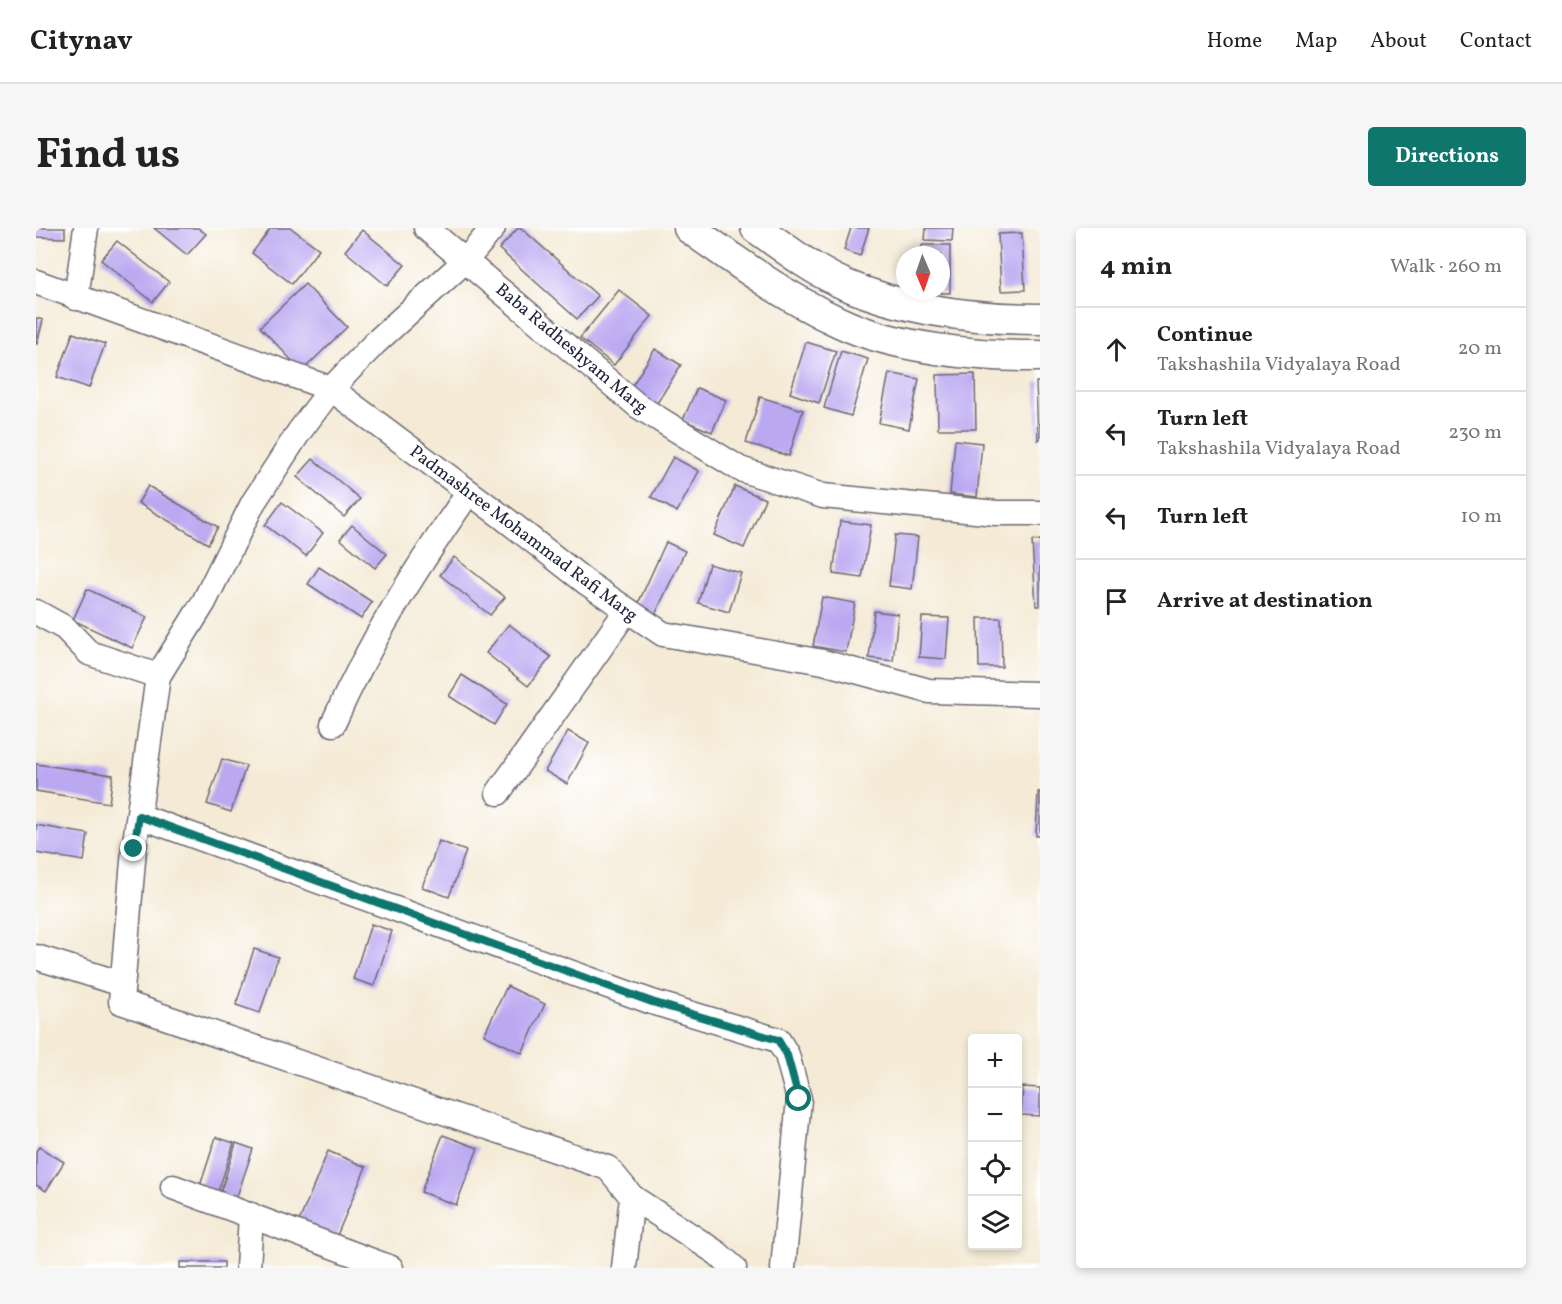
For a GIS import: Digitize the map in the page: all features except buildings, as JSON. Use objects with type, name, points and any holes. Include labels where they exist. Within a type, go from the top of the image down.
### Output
[{"type":"main road","points":[[689,228],[770,285],[841,323],[913,345],[1015,357],[1040,356]]},
{"type":"main road","points":[[756,228],[820,272],[846,285],[899,302],[1000,319],[1040,319]]},
{"type":"street","points":[[76,298],[86,228]]},
{"type":"street","name":"Baba Radheshyam Marg","points":[[426,228],[638,406],[740,469],[823,496],[996,513],[1040,513]]},
{"type":"street","points":[[493,228],[466,260],[375,343],[331,389],[253,503],[204,602],[158,676],[125,931],[121,1002],[608,1167],[632,1197],[717,1253],[734,1268]]},
{"type":"street","name":"Padmashree Mohammad Rafi Marg","points":[[36,282],[331,389],[587,583],[663,634],[823,662],[929,691],[1040,694]]},
{"type":"street","points":[[333,724],[354,676],[405,585],[469,492]]},
{"type":"street","points":[[498,793],[627,610]]},
{"type":"street","points":[[36,612],[64,628],[89,653],[158,676]]},
{"type":"street","points":[[139,816],[652,1002],[778,1040],[787,1055],[799,1099],[783,1268]]},
{"type":"street","points":[[36,957],[122,984]]},
{"type":"street","points":[[173,1187],[391,1268]]},
{"type":"street","points":[[624,1268],[632,1197]]},
{"type":"street","points":[[248,1268],[251,1215]]},
{"type":"route","points":[[134,849],[139,816],[652,1002],[778,1040],[787,1055],[799,1099]]}]
